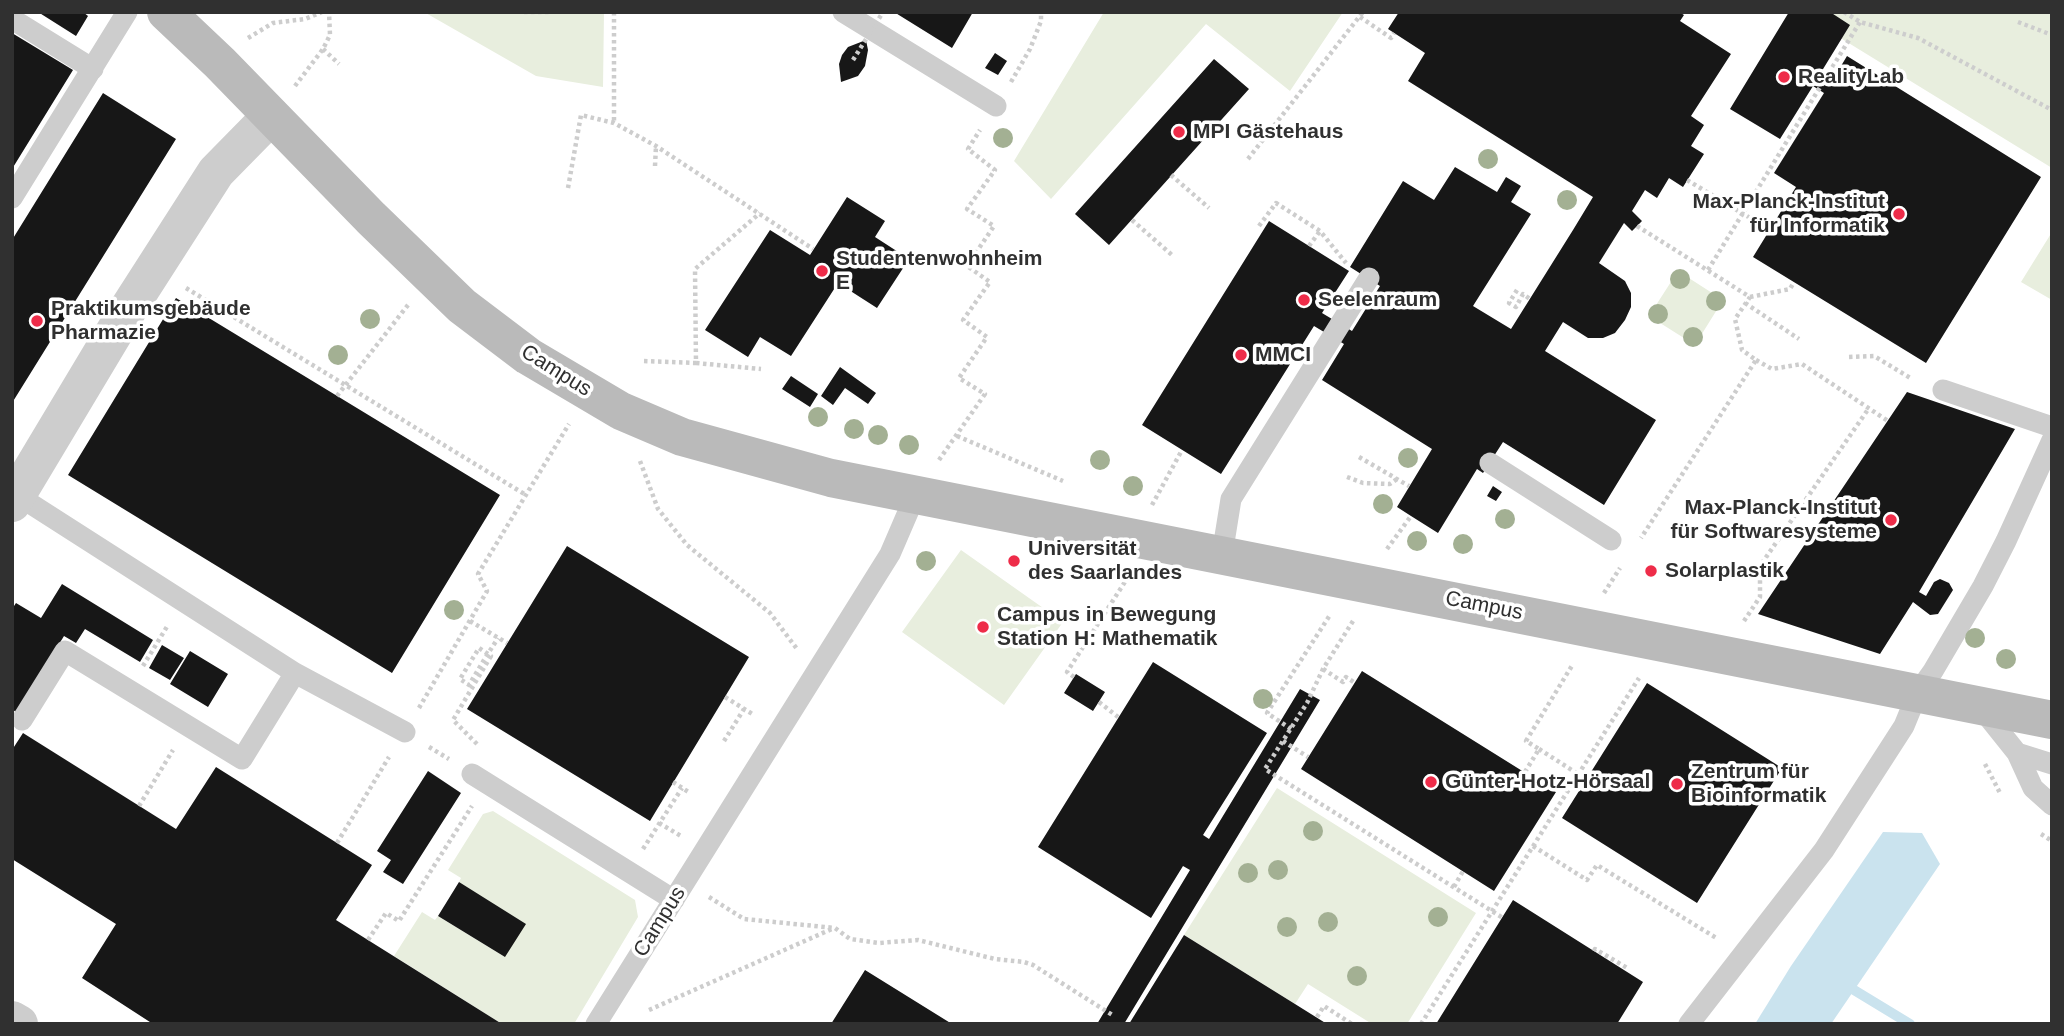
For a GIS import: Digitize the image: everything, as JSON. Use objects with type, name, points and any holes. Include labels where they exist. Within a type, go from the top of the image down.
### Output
[{"type":"street","name":"Campus","points":[[166,12],[234,51],[271,116],[462,306],[528,356],[621,411],[682,437],[831,478],[2052,720]]},
{"type":"street","points":[[14,500],[216,172],[271,116]]},
{"type":"street","points":[[12,1020],[19,1024]]},
{"type":"lane","points":[[12,198],[127,12]]},
{"type":"lane","points":[[842,12],[996,106]]},
{"type":"lane","points":[[12,19],[93,69]]},
{"type":"lane","points":[[1222,555],[1231,499],[1366,283]]},
{"type":"lane","points":[[1944,390],[2052,427]]},
{"type":"lane","points":[[1689,1024],[1824,850],[1904,726],[1917,692],[1933,671],[1983,586],[2052,440]]},
{"type":"lane","points":[[1490,463],[1611,540]]},
{"type":"lane","name":"Campus","points":[[596,1024],[890,554],[915,495]]},
{"type":"lane","points":[[14,500],[295,673],[405,732]]},
{"type":"lane","points":[[22,720],[65,651],[242,760],[295,673]]},
{"type":"lane","points":[[1979,706],[2018,753],[2033,788],[2052,805]]},
{"type":"lane","points":[[2018,753],[2052,764]]},
{"type":"lane","points":[[480,778],[629,872],[679,891]]},
{"type":"path","points":[[234,51],[273,23],[305,19],[322,12]]},
{"type":"path","points":[[295,86],[323,49],[330,35],[329,12]]},
{"type":"path","points":[[524,12],[549,12]]},
{"type":"path","points":[[614,12],[614,123]]},
{"type":"path","points":[[853,60],[883,12]]},
{"type":"path","points":[[996,106],[1030,49],[1041,21],[1041,12]]},
{"type":"path","points":[[1844,12],[1860,22],[1918,37],[2052,110]]},
{"type":"path","points":[[1248,159],[1361,15],[1391,37],[1394,33]]},
{"type":"path","points":[[1708,270],[1860,22]]},
{"type":"path","points":[[2018,22],[2052,35]]},
{"type":"path","points":[[323,49],[339,64]]},
{"type":"path","points":[[568,188],[581,115],[614,123],[656,146],[813,249]]},
{"type":"path","points":[[939,460],[985,394],[959,378],[987,337],[963,320],[990,282],[967,266],[994,226],[967,209],[995,170],[968,149],[975,139]]},
{"type":"path","points":[[655,166],[656,146]]},
{"type":"path","points":[[1171,175],[1209,208]]},
{"type":"path","points":[[1687,180],[1770,230]]},
{"type":"path","points":[[1259,226],[1276,203],[1320,231],[1366,283]]},
{"type":"path","points":[[696,363],[695,269],[760,213]]},
{"type":"path","points":[[1132,220],[1171,255]]},
{"type":"path","points":[[1637,226],[1750,297]]},
{"type":"path","points":[[1309,246],[1320,231]]},
{"type":"path","points":[[154,269],[526,495]]},
{"type":"path","points":[[1794,282],[1790,289],[1750,297],[1745,303],[1734,319],[1742,350],[1772,369],[1802,364],[1888,421]]},
{"type":"path","points":[[1517,290],[1509,303],[1516,307],[1523,295],[1530,299]]},
{"type":"path","points":[[337,396],[412,300]]},
{"type":"path","points":[[1745,303],[1798,340]]},
{"type":"path","points":[[1849,357],[1874,356],[1912,379]]},
{"type":"path","points":[[1649,525],[1756,360]]},
{"type":"path","points":[[644,361],[761,369]]},
{"type":"path","points":[[1738,630],[1760,597],[1760,566],[1869,408]]},
{"type":"path","points":[[337,843],[470,621],[486,591],[478,574],[569,424]]},
{"type":"path","points":[[957,436],[1063,481]]},
{"type":"path","points":[[1148,513],[1182,450]]},
{"type":"path","points":[[1359,457],[1409,486]]},
{"type":"path","points":[[639,458],[658,509],[687,545],[769,613],[801,654],[820,667]]},
{"type":"path","points":[[1347,477],[1363,483],[1390,484],[1397,479]]},
{"type":"path","points":[[1390,545],[1411,516]]},
{"type":"path","points":[[1074,677],[1067,672],[1133,571]]},
{"type":"path","points":[[1291,729],[1267,713],[1333,610]]},
{"type":"path","points":[[470,621],[507,643]]},
{"type":"path","points":[[129,690],[166,629]]},
{"type":"path","points":[[1346,632],[1265,769],[1503,918]]},
{"type":"path","points":[[368,940],[386,913],[399,922],[491,758],[453,720],[491,656],[485,652],[479,648],[460,679],[468,685],[484,660],[491,649],[498,638]]},
{"type":"path","points":[[1421,1024],[1661,641]]},
{"type":"path","points":[[1574,663],[1526,741],[1578,774]]},
{"type":"path","points":[[1323,669],[1343,682],[1346,677],[1355,683]]},
{"type":"path","points":[[1099,702],[1118,717]]},
{"type":"path","points":[[724,741],[744,709]]},
{"type":"path","points":[[139,806],[188,725]]},
{"type":"path","points":[[1283,741],[1308,757]]},
{"type":"path","points":[[1525,772],[1539,749]]},
{"type":"path","points":[[673,782],[690,793]]},
{"type":"path","points":[[629,872],[682,788]]},
{"type":"path","points":[[1565,795],[1573,800]]},
{"type":"path","points":[[1533,846],[1587,880],[1597,865],[1744,954]]},
{"type":"path","points":[[1454,887],[1463,872]]},
{"type":"path","points":[[679,891],[744,919],[835,928],[850,939],[879,943],[918,940],[995,959],[1033,965],[1114,1016]]},
{"type":"path","points":[[649,1010],[835,928]]},
{"type":"path","points":[[1594,951],[1595,949],[1629,969]]},
{"type":"path","points":[[1317,1017],[1324,1006],[1352,1024]]},
{"type":"green space","points":[[424,12],[604,12],[603,87],[536,76]]},
{"type":"green space","points":[[1104,12],[1343,12],[1290,91],[1206,24],[1051,199],[1014,161]]},
{"type":"green space","points":[[1794,12],[2052,12],[2052,168],[1834,34]]},
{"type":"green space","points":[[2052,232],[2052,300],[2021,282]]},
{"type":"green space","points":[[1678,271],[1723,300],[1695,345],[1649,316]]},
{"type":"green space","name":"Campus in Bewegung Station H: Mathematik","points":[[961,550],[1063,622],[1004,705],[902,632]]},
{"type":"green space","points":[[1277,788],[1476,913],[1407,1024],[1372,1024],[1308,984],[1295,1004],[1184,935]]},
{"type":"green space","points":[[493,811],[635,900],[638,917],[574,1024],[502,1024],[394,956],[422,912],[435,920],[438,916],[505,957],[459,882],[461,878],[448,870],[483,814]]},
{"type":"water","points":[[1883,832],[1922,833],[1940,864],[1831,1024],[1755,1024],[1791,966]]},
{"type":"building","points":[[38,12],[83,12],[88,16],[76,36]]},
{"type":"building","points":[[894,12],[973,12],[952,48]]},
{"type":"building","points":[[1399,12],[1679,12],[1684,15],[1680,21],[1731,54],[1691,116],[1704,125],[1691,146],[1704,154],[1683,187],[1669,178],[1657,198],[1645,190],[1632,211],[1642,221],[1632,231],[1624,223],[1599,263],[1625,281],[1631,293],[1631,307],[1625,320],[1615,333],[1603,338],[1588,338],[1563,322],[1545,351],[1656,420],[1604,505],[1503,442],[1483,473],[1477,469],[1438,533],[1397,507],[1432,449],[1322,380],[1344,344],[1314,326],[1221,474],[1142,425],[1269,221],[1349,271],[1322,313],[1352,331],[1380,286],[1350,267],[1403,181],[1434,200],[1455,167],[1497,192],[1506,177],[1521,186],[1511,202],[1531,214],[1473,306],[1511,329],[1573,230],[1593,197],[1408,81],[1425,53],[1388,29]]},
{"type":"building","name":"Max-Planck-Institut für Informatik","points":[[1789,12],[1830,12],[1850,25],[1820,74],[1832,81],[1847,56],[2041,177],[1926,363],[1753,257],[1796,187],[1774,173],[1824,93],[1813,86],[1780,139],[1730,109]]},
{"type":"building","points":[[12,33],[73,70],[12,169]]},
{"type":"building","points":[[866,40],[868,50],[865,66],[858,76],[841,82],[839,64],[842,55],[848,47]]},
{"type":"building","points":[[995,53],[1007,61],[998,75],[985,68]]},
{"type":"building","name":"MPI Gästehaus","points":[[1214,59],[1249,89],[1109,245],[1075,214]]},
{"type":"building","name":"Praktikumsgebäude Pharmazie","points":[[103,93],[176,139],[12,403],[12,240]]},
{"type":"building","name":"Studentenwohnheim E","points":[[847,197],[885,221],[875,237],[909,259],[877,308],[838,283],[791,356],[760,337],[748,357],[705,330],[770,230],[810,255]]},
{"type":"building","points":[[176,298],[500,495],[392,673],[68,475]]},
{"type":"building","points":[[840,367],[876,393],[868,404],[845,388],[833,405],[821,396]]},
{"type":"building","points":[[791,376],[818,394],[810,407],[782,389]]},
{"type":"building","name":"Max-Planck-Institut für Softwaresysteme","points":[[1907,392],[2015,429],[1919,592],[1926,596],[1934,582],[1940,579],[1949,583],[1953,590],[1938,614],[1930,615],[1913,602],[1880,654],[1758,614]]},
{"type":"building","points":[[1493,486],[1502,492],[1496,501],[1487,496]]},
{"type":"building","points":[[567,546],[749,657],[650,821],[467,709]]},
{"type":"building","points":[[62,584],[153,640],[140,662],[85,629],[76,643],[64,636],[17,713],[12,709],[12,609],[16,603],[41,618]]},
{"type":"building","points":[[162,645],[184,658],[170,680],[149,668]]},
{"type":"building","points":[[190,651],[228,674],[208,707],[170,684]]},
{"type":"building","points":[[1153,662],[1267,733],[1203,835],[1209,839],[1300,689],[1320,700],[1124,1024],[1097,1024],[1190,870],[1183,866],[1151,918],[1038,847]]},
{"type":"building","name":"Günter-Hotz-Hörsaal","points":[[1362,671],[1556,792],[1494,891],[1301,769]]},
{"type":"building","points":[[1076,674],[1105,692],[1093,711],[1064,693]]},
{"type":"building","name":"Zentrum für Bioinformatik","points":[[1647,683],[1782,768],[1697,903],[1562,818]]},
{"type":"building","points":[[23,733],[176,829],[216,767],[372,865],[336,920],[502,1024],[153,1024],[82,978],[116,924],[12,859],[12,750]]},
{"type":"building","points":[[428,771],[461,793],[403,884],[383,872],[391,860],[377,851]]},
{"type":"building","points":[[459,882],[526,924],[505,957],[438,916]]},
{"type":"building","points":[[1513,900],[1643,982],[1617,1024],[1436,1024]]},
{"type":"building","points":[[1184,935],[1295,1004],[1327,1024],[1129,1024]]},
{"type":"building","points":[[865,970],[952,1024],[831,1024]]},
{"type":"waterway","points":[[1854,990],[1910,1024]]},
{"type":"place","name":"RealityLab","points":[[1784,77]]},
{"type":"place","name":"MPI Gästehaus","points":[[1179,132]]},
{"type":"place","name":"Max-Planck-Institut für Informatik","points":[[1899,214]]},
{"type":"place","name":"Studentenwohnheim E","points":[[822,271]]},
{"type":"place","name":"Seelenraum","points":[[1304,300]]},
{"type":"place","name":"Praktikumsgebäude Pharmazie","points":[[37,321]]},
{"type":"place","name":"MMCI","points":[[1241,355]]},
{"type":"place","name":"Max-Planck-Institut für Softwaresysteme","points":[[1891,520]]},
{"type":"place","name":"Universität des Saarlandes","points":[[1014,561]]},
{"type":"place","name":"Solarplastik","points":[[1651,571]]},
{"type":"place","name":"Campus in Bewegung Station H: Mathematik","points":[[983,627]]},
{"type":"place","name":"Günter-Hotz-Hörsaal","points":[[1431,782]]},
{"type":"place","name":"Zentrum für Bioinformatik","points":[[1677,784]]}]
